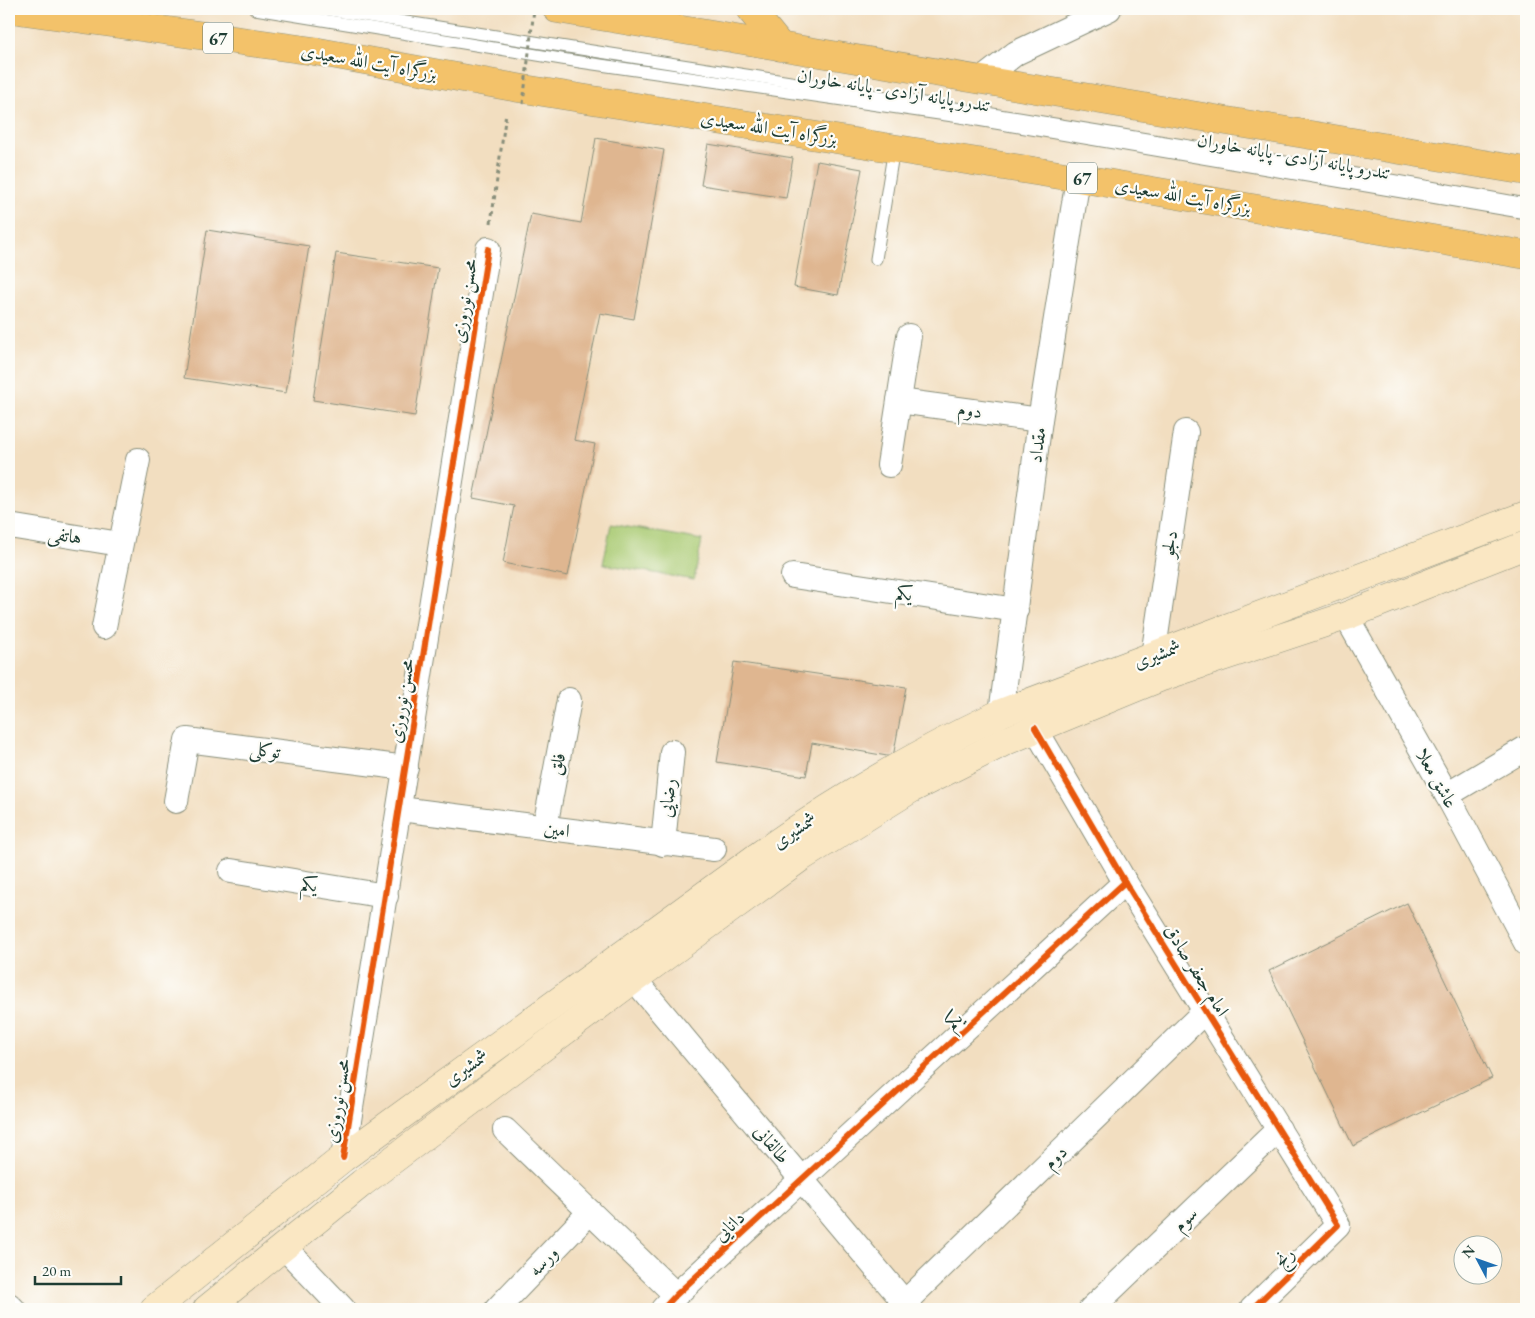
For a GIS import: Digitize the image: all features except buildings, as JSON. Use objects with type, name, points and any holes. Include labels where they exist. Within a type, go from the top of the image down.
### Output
[{"type":"highway","name":"بزرگراه آیت الله سعیدی","points":[[10,9],[314,51],[516,95],[894,148],[1526,255]]},
{"type":"highway","points":[[557,9],[1526,171]]},
{"type":"highway","points":[[750,9],[781,47]]},
{"type":"main road","name":"شمشیری","points":[[1156,667],[1332,588],[1526,514]]},
{"type":"main road","name":"شمشیری","points":[[154,1309],[342,1158],[618,956],[820,812],[937,744],[1156,667],[1346,616],[1526,545]]},
{"type":"main road","points":[[1332,588],[1346,616]]},
{"type":"main road","name":"شمشیری","points":[[207,1309],[362,1183],[634,979],[800,858],[911,789],[1006,741],[1021,715]]},
{"type":"main road","points":[[618,956],[634,979]]},
{"type":"main road","points":[[342,1158],[362,1183]]},
{"type":"main road","points":[[261,1223],[284,1247]]},
{"type":"street","points":[[980,81],[1016,53],[1109,9]]},
{"type":"street","name":"مقداد","points":[[1021,715],[1016,610],[1040,420],[1078,178]]},
{"type":"street","name":"محسن نوروزی","points":[[342,1158],[400,809],[488,249]]},
{"type":"street","points":[[889,465],[909,336]]},
{"type":"street","name":"دوم","points":[[899,400],[1040,420]]},
{"type":"street","name":"دلجو","points":[[1156,667],[1186,432]]},
{"type":"street","points":[[104,627],[138,460]]},
{"type":"street","name":"هاتفی","points":[[9,526],[120,544]]},
{"type":"street","name":"یکم","points":[[792,576],[1016,610]]},
{"type":"street","name":"عاشق معلا","points":[[1346,616],[1447,795],[1526,943]]},
{"type":"street","name":"فلق","points":[[546,827],[570,700]]},
{"type":"street","name":"امام جعفر صادق","points":[[1021,715],[1338,1226]]},
{"type":"street","name":"توکلی","points":[[176,801],[187,740],[406,768]]},
{"type":"street","points":[[1447,795],[1526,748]]},
{"type":"street","name":"رضایی","points":[[663,844],[672,752]]},
{"type":"street","name":"امین","points":[[400,809],[714,849]]},
{"type":"street","name":"یکم","points":[[231,871],[386,896]]},
{"type":"street","name":"یکم","points":[[802,1179],[1125,882]]},
{"type":"street","name":"طالقانی","points":[[634,979],[802,1179],[904,1307]]},
{"type":"street","name":"دوم","points":[[904,1307],[1205,1011]]},
{"type":"street","name":"سوم","points":[[1091,1309],[1278,1129]]},
{"type":"street","points":[[505,1130],[590,1212],[669,1302]]},
{"type":"street","name":"دانایی","points":[[669,1302],[802,1179]]},
{"type":"street","name":"ورسه","points":[[507,1306],[590,1212]]},
{"type":"street","name":"رنج","points":[[1252,1309],[1338,1226]]},
{"type":"street","points":[[284,1247],[343,1309]]},
{"type":"street","points":[[9,1305],[12,1309]]},
{"type":"lane","name":"تندرو پایانه آزادی - پایانه خاوران","points":[[256,9],[590,63],[960,117],[1526,214]]},
{"type":"lane","points":[[323,9],[594,50],[1296,163],[1526,204]]},
{"type":"lane","points":[[876,259],[894,148]]},
{"type":"path","points":[[488,249],[534,9]]},
{"type":"green space","points":[[611,524],[702,540],[694,580],[603,564]]},
{"type":"cycle path","points":[[343,1158],[488,249]]},
{"type":"cycle path","points":[[1035,728],[1125,882],[1338,1225],[1252,1309]]},
{"type":"cycle path","points":[[663,1309],[1125,882]]}]
